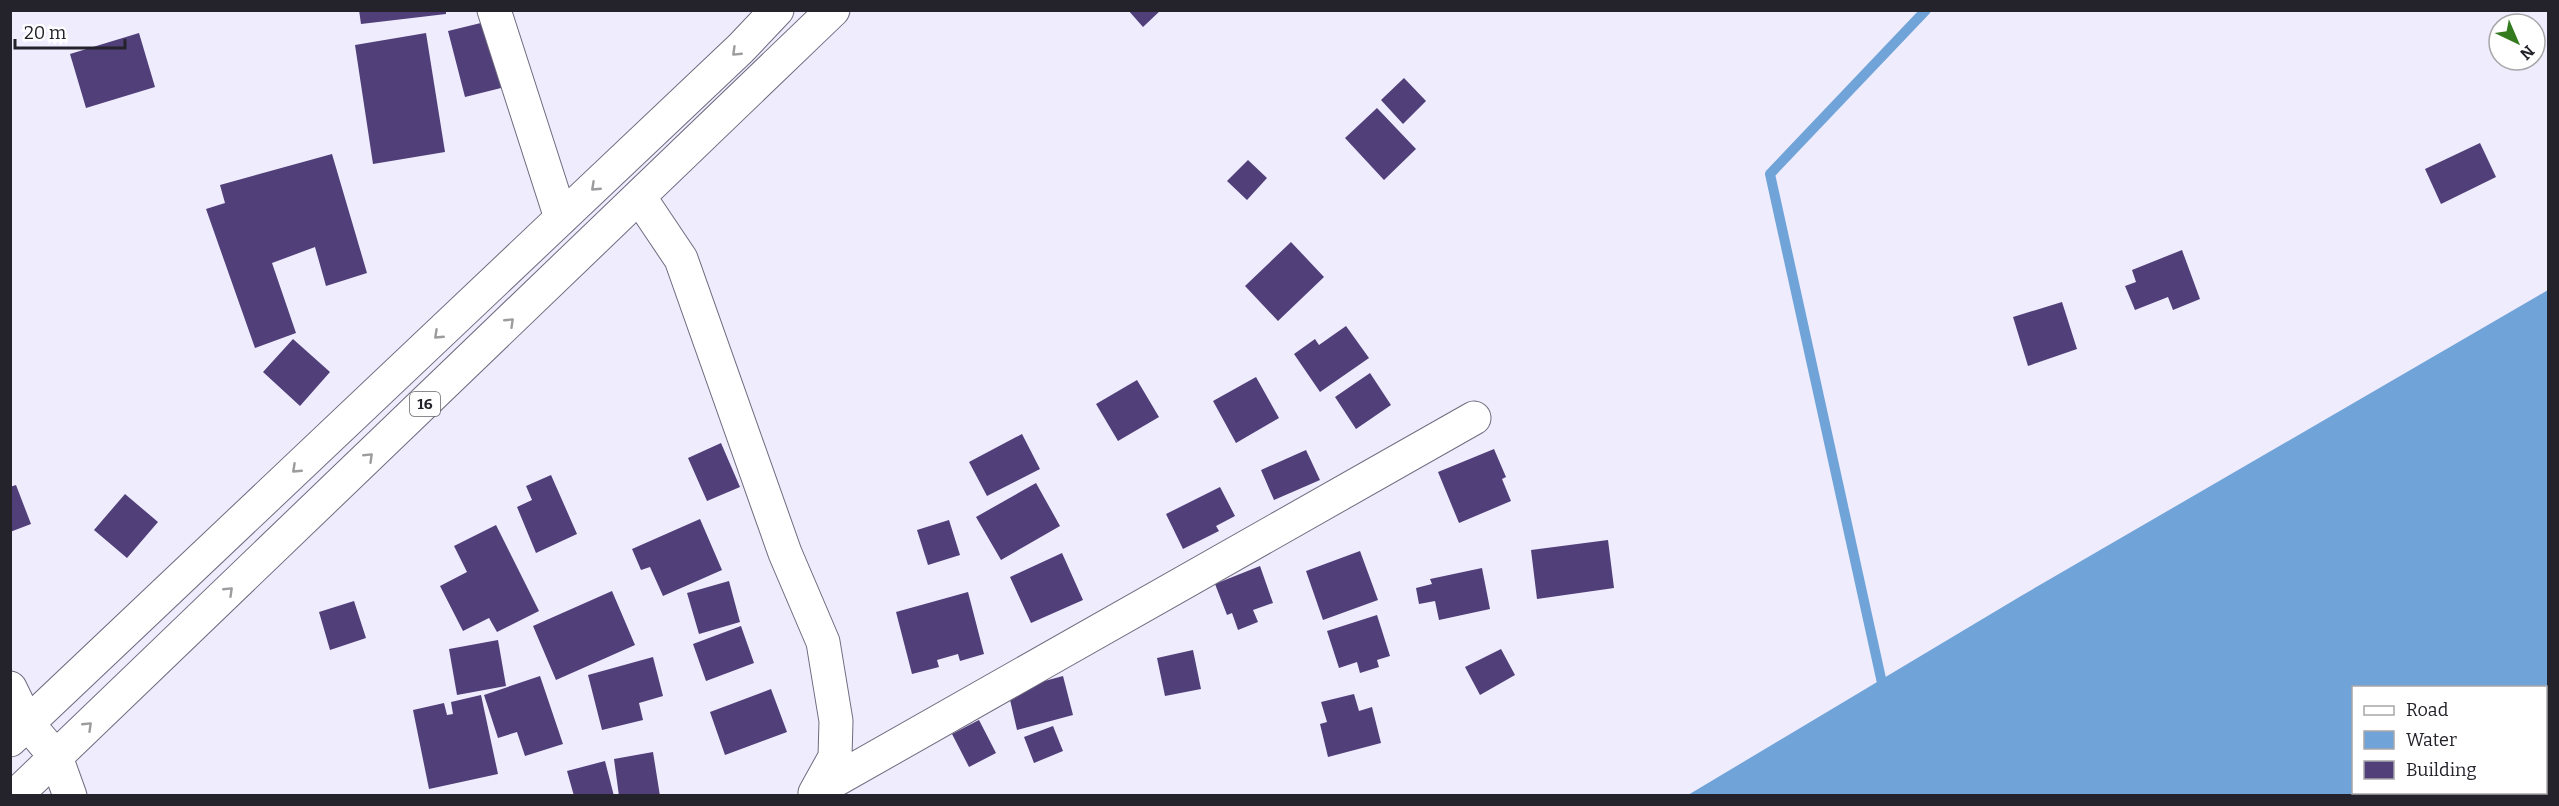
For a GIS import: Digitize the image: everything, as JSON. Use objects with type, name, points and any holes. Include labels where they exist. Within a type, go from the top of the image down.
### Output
[{"type":"main road","points":[[494,10],[561,218]]},
{"type":"main road","name":"16","points":[[19,732],[741,48],[777,10]]},
{"type":"main road","name":"16","points":[[15,795],[640,198],[833,10]]},
{"type":"main road","points":[[640,198],[681,259],[785,553],[823,642],[836,721],[836,757],[815,793]]},
{"type":"main road","points":[[815,793],[1474,418]]},
{"type":"main road","points":[[10,688],[19,732],[56,757],[70,795]]},
{"type":"water","points":[[2548,290],[2548,795],[1688,795],[2021,596]]},
{"type":"building","points":[[359,10],[446,10],[446,14],[361,24]]},
{"type":"building","points":[[1128,10],[1161,10],[1143,27]]},
{"type":"building","points":[[489,21],[505,87],[465,97],[448,31]]},
{"type":"building","points":[[139,33],[155,87],[86,108],[70,54]]},
{"type":"building","points":[[426,33],[445,152],[373,164],[355,45]]},
{"type":"building","points":[[1404,78],[1426,101],[1403,124],[1381,100]]},
{"type":"building","points":[[1377,108],[1416,149],[1384,180],[1345,138]]},
{"type":"building","points":[[2480,143],[2496,177],[2441,204],[2425,169]]},
{"type":"building","points":[[332,154],[367,273],[326,286],[315,247],[272,263],[296,333],[255,348],[206,209],[225,203],[220,185]]},
{"type":"building","points":[[1248,160],[1267,178],[1247,200],[1227,181]]},
{"type":"building","points":[[1291,242],[1324,277],[1278,321],[1245,286]]},
{"type":"building","points":[[2182,250],[2200,299],[2173,310],[2168,297],[2135,310],[2125,286],[2136,282],[2132,270]]},
{"type":"building","points":[[2062,302],[2077,349],[2028,366],[2013,317]]},
{"type":"building","points":[[1346,326],[1369,358],[1320,392],[1294,354],[1315,339],[1319,345]]},
{"type":"building","points":[[293,339],[330,372],[300,406],[263,372]]},
{"type":"building","points":[[1370,373],[1391,405],[1356,429],[1335,397]]},
{"type":"building","points":[[1256,377],[1279,418],[1236,443],[1213,401]]},
{"type":"building","points":[[1137,380],[1159,417],[1118,441],[1096,404]]},
{"type":"building","points":[[1022,434],[1040,469],[987,496],[969,462]]},
{"type":"building","points":[[721,443],[740,487],[707,501],[688,458]]},
{"type":"building","points":[[1494,449],[1506,477],[1502,479],[1511,501],[1459,523],[1438,472]]},
{"type":"building","points":[[1306,450],[1320,480],[1274,500],[1261,470]]},
{"type":"building","points":[[551,475],[577,534],[536,553],[517,507],[532,500],[526,486]]},
{"type":"building","points":[[1036,483],[1060,526],[1001,560],[976,517]]},
{"type":"building","points":[[16,485],[31,524],[10,532],[10,487]]},
{"type":"building","points":[[1220,487],[1235,516],[1216,526],[1219,531],[1183,549],[1166,514]]},
{"type":"building","points":[[125,494],[158,522],[127,558],[94,530]]},
{"type":"building","points":[[700,519],[722,570],[663,596],[650,567],[641,570],[632,549]]},
{"type":"building","points":[[949,520],[960,555],[928,565],[917,530]]},
{"type":"building","points":[[496,525],[539,611],[497,632],[489,618],[463,631],[440,586],[467,572],[454,546]]},
{"type":"building","points":[[1608,540],[1614,588],[1537,599],[1531,550]]},
{"type":"building","points":[[1360,551],[1378,600],[1323,620],[1306,571]]},
{"type":"building","points":[[1062,553],[1083,600],[1031,623],[1010,577]]},
{"type":"building","points":[[1260,566],[1273,603],[1253,610],[1258,622],[1238,630],[1232,613],[1227,615],[1215,584]]},
{"type":"building","points":[[1482,568],[1490,609],[1439,620],[1435,601],[1419,604],[1416,588],[1432,584],[1430,579]]},
{"type":"building","points":[[729,581],[740,622],[699,634],[687,593]]},
{"type":"building","points":[[612,591],[635,645],[556,680],[533,626]]},
{"type":"building","points":[[968,592],[984,654],[960,661],[958,654],[937,660],[939,667],[912,674],[896,612]]},
{"type":"building","points":[[354,601],[366,638],[330,650],[319,612]]},
{"type":"building","points":[[1377,615],[1390,656],[1377,660],[1379,667],[1360,673],[1357,662],[1339,668],[1327,631]]},
{"type":"building","points":[[741,626],[754,663],[706,681],[693,644]]},
{"type":"building","points":[[498,640],[506,686],[457,695],[449,649]]},
{"type":"building","points":[[1501,649],[1515,675],[1480,695],[1465,667]]},
{"type":"building","points":[[1193,650],[1201,689],[1165,696],[1157,658]]},
{"type":"building","points":[[653,657],[663,696],[639,703],[643,720],[602,730],[588,675]]},
{"type":"building","points":[[540,676],[563,744],[525,756],[517,732],[498,738],[484,695]]},
{"type":"building","points":[[1063,676],[1073,715],[1017,730],[1008,691]]},
{"type":"building","points":[[771,689],[787,732],[725,755],[710,712]]},
{"type":"building","points":[[1354,694],[1359,711],[1372,707],[1381,743],[1328,757],[1320,724],[1327,722],[1321,702]]},
{"type":"building","points":[[481,695],[498,774],[429,789],[413,710],[444,703],[447,715],[453,714],[451,702]]},
{"type":"building","points":[[979,720],[996,753],[969,767],[952,734]]},
{"type":"building","points":[[1053,726],[1063,751],[1034,763],[1024,737]]},
{"type":"building","points":[[653,752],[660,796],[619,796],[614,759]]},
{"type":"building","points":[[605,761],[614,796],[574,796],[567,771]]},
{"type":"waterway","points":[[1884,692],[1770,174],[1926,10]]}]
